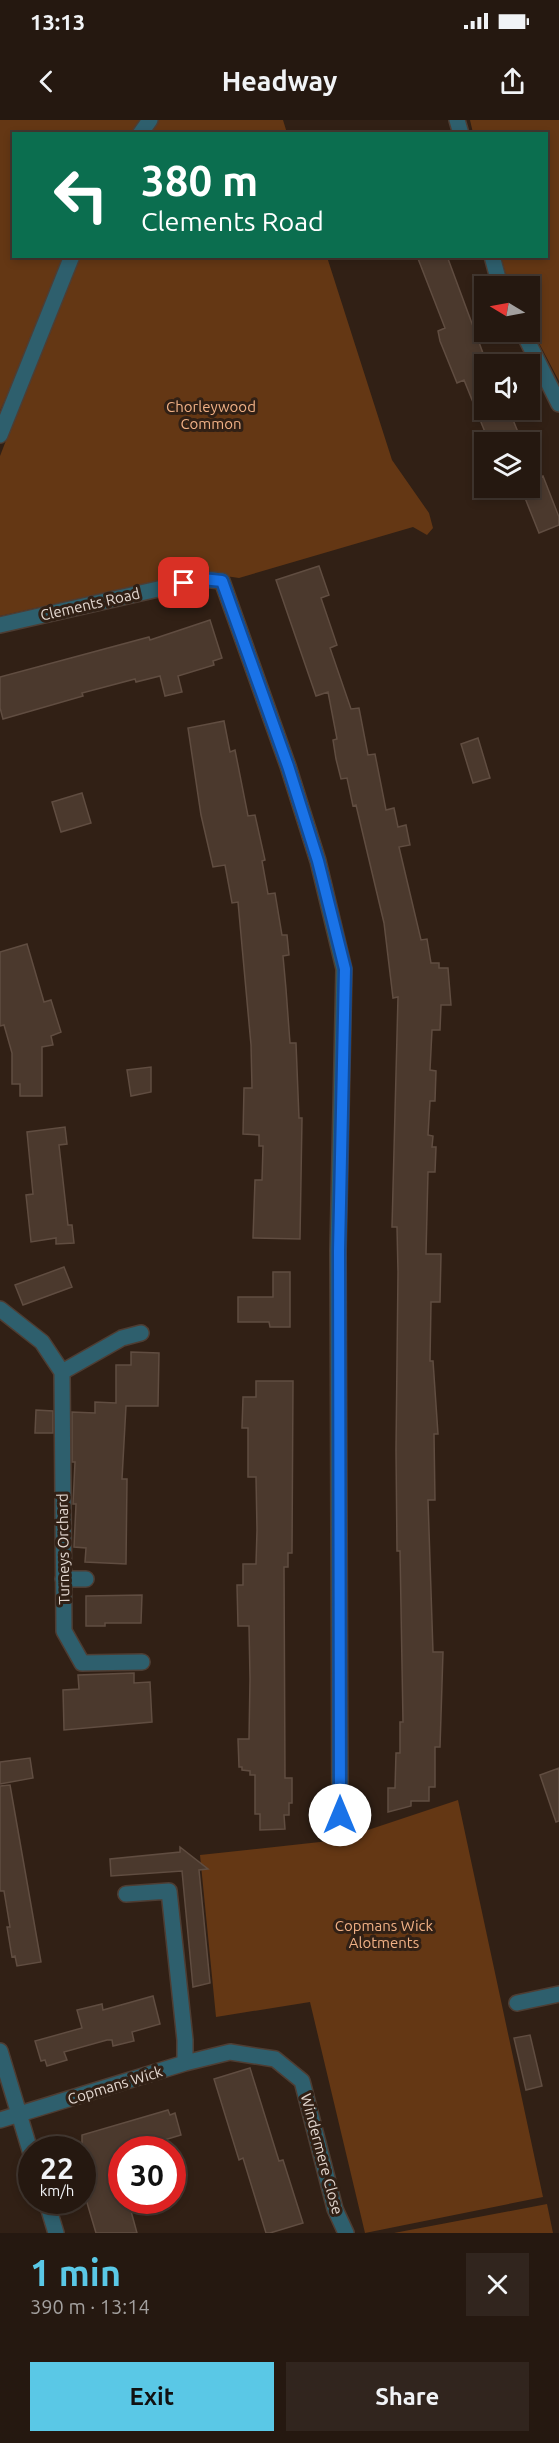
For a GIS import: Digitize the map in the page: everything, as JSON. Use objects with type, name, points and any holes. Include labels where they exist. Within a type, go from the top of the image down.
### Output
[{"type":"street","points":[[0,435],[71,258]]},
{"type":"street","points":[[493,258],[497,276]]},
{"type":"street","points":[[528,342],[559,404]]},
{"type":"street","name":"Clements Road","points":[[0,625],[202,579],[222,581],[281,742],[318,861],[345,969],[339,1251],[340,1815]]},
{"type":"street","points":[[0,1309],[42,1342],[62,1372],[122,1338],[141,1333]]},
{"type":"street","name":"Turneys Orchard","points":[[62,1372],[64,1631],[82,1663],[142,1662]]},
{"type":"street","points":[[63,1579],[86,1579]]},
{"type":"street","points":[[126,1894],[169,1890],[185,2040],[184,2063]]},
{"type":"street","points":[[517,2002],[559,1994]]},
{"type":"street","points":[[0,2051],[25,2136]]},
{"type":"street","name":"Copmans Wick","points":[[0,2120],[184,2063],[231,2052]]},
{"type":"street","name":"Windermere Close","points":[[231,2052],[275,2059],[302,2081],[335,2209],[346,2233]]},
{"type":"street","points":[[50,2214],[56,2233]]},
{"type":"green space","points":[[0,120],[283,120],[287,132],[12,132],[12,258],[69,258],[0,411]]},
{"type":"green space","points":[[470,120],[559,120],[559,381],[538,342],[540,276],[506,276],[501,258],[548,258],[548,132],[473,132]]},
{"type":"green space","name":"Chorleywood Common","points":[[77,258],[327,258],[392,460],[429,513],[433,528],[427,535],[413,527],[239,578],[198,572],[0,616],[0,456]]},
{"type":"green space","name":"Copmans Wick Alotments","points":[[458,1800],[543,2197],[365,2233],[310,2002],[216,2017],[200,1855],[338,1840]]},
{"type":"green space","points":[[547,2204],[553,2233],[394,2233]]},
{"type":"building","points":[[418,258],[448,258],[474,329],[474,342],[479,342],[483,354],[474,354],[474,405],[464,380],[457,383],[438,331],[445,328]]},
{"type":"building","points":[[480,420],[513,420],[518,432],[485,432]]},
{"type":"building","points":[[543,476],[559,517],[559,525],[539,533],[525,498],[540,498],[540,477]]},
{"type":"building","points":[[319,566],[329,595],[321,598],[337,645],[330,648],[351,709],[359,708],[368,755],[375,754],[386,810],[394,808],[398,827],[406,825],[410,845],[399,847],[421,940],[427,939],[431,963],[439,963],[439,968],[448,968],[451,1005],[441,1005],[440,1030],[432,1030],[430,1070],[436,1071],[435,1101],[430,1101],[428,1135],[433,1136],[432,1147],[436,1147],[435,1172],[428,1172],[426,1254],[441,1254],[440,1302],[431,1302],[430,1361],[433,1361],[438,1434],[434,1434],[435,1500],[428,1500],[433,1652],[443,1652],[440,1747],[435,1747],[435,1787],[429,1787],[429,1801],[411,1801],[411,1806],[388,1812],[388,1788],[395,1788],[396,1753],[400,1753],[400,1722],[403,1722],[400,1551],[397,1551],[397,1227],[392,1227],[398,997],[393,998],[384,923],[356,805],[353,806],[347,778],[341,779],[336,759],[333,740],[337,739],[328,692],[316,696],[276,580]]},
{"type":"building","points":[[210,620],[222,658],[213,661],[214,665],[178,676],[182,692],[165,696],[160,676],[136,682],[135,679],[82,693],[83,696],[3,719],[0,708],[0,677],[149,637],[150,640]]},
{"type":"building","points":[[224,721],[230,752],[235,750],[248,816],[255,815],[265,860],[262,861],[268,894],[275,893],[282,935],[287,935],[289,955],[283,956],[290,1043],[296,1043],[299,1118],[302,1118],[300,1239],[253,1238],[255,1180],[262,1180],[263,1146],[259,1146],[259,1135],[243,1134],[244,1088],[252,1088],[251,1045],[238,902],[232,903],[225,865],[213,867],[201,815],[188,728]]},
{"type":"building","points":[[478,738],[490,778],[473,783],[461,744]]},
{"type":"building","points":[[82,793],[91,823],[61,832],[52,802]]},
{"type":"building","points":[[27,944],[44,1002],[51,1000],[61,1032],[51,1036],[53,1045],[42,1047],[42,1096],[20,1096],[20,1084],[12,1084],[12,1053],[4,1025],[0,1026],[0,952]]},
{"type":"building","points":[[151,1067],[151,1092],[131,1096],[127,1070]]},
{"type":"building","points":[[65,1127],[67,1144],[59,1145],[68,1225],[72,1225],[74,1243],[56,1244],[56,1238],[31,1242],[26,1195],[33,1194],[27,1132]]},
{"type":"building","points":[[64,1267],[72,1287],[23,1305],[15,1285]]},
{"type":"building","points":[[273,1272],[290,1272],[290,1327],[270,1327],[269,1322],[238,1322],[238,1297],[273,1297]]},
{"type":"building","points":[[131,1352],[159,1353],[158,1406],[126,1406],[122,1479],[127,1479],[126,1564],[85,1562],[86,1548],[74,1547],[76,1504],[73,1504],[75,1462],[72,1462],[72,1412],[95,1413],[95,1402],[116,1403],[116,1365],[131,1365]]},
{"type":"building","points":[[256,1381],[293,1381],[292,1553],[288,1553],[288,1567],[284,1567],[285,1778],[292,1778],[292,1803],[289,1803],[289,1815],[284,1815],[285,1829],[260,1830],[260,1814],[255,1814],[255,1775],[250,1775],[250,1771],[239,1767],[238,1739],[249,1739],[250,1679],[249,1626],[238,1626],[237,1585],[243,1585],[243,1564],[256,1564],[257,1530],[256,1477],[248,1477],[248,1428],[242,1428],[243,1397],[256,1397]]},
{"type":"building","points":[[36,1410],[53,1411],[53,1433],[35,1433]]},
{"type":"building","points":[[142,1595],[141,1623],[105,1623],[105,1626],[86,1626],[86,1596]]},
{"type":"building","points":[[134,1673],[134,1683],[150,1682],[152,1722],[64,1730],[63,1690],[79,1689],[78,1675]]},
{"type":"building","points":[[30,1758],[33,1778],[0,1784],[0,1762]]},
{"type":"building","points":[[559,1768],[559,1821],[556,1822],[540,1775]]},
{"type":"building","points":[[10,1785],[41,1962],[17,1966],[15,1956],[12,1957],[4,1891],[0,1891],[0,1786]]},
{"type":"building","points":[[180,1847],[208,1869],[199,1870],[210,1983],[193,1987],[182,1871],[111,1876],[110,1859],[180,1852]]},
{"type":"building","points":[[153,1996],[160,2024],[132,2032],[134,2041],[113,2046],[112,2040],[107,2040],[64,2052],[67,2060],[47,2066],[45,2060],[41,2061],[35,2041],[82,2028],[77,2010],[102,2004],[103,2010]]},
{"type":"building","points":[[530,2035],[542,2086],[526,2090],[514,2038]]},
{"type":"building","points":[[250,2068],[279,2161],[283,2160],[303,2223],[270,2233],[266,2233],[243,2158],[239,2160],[214,2079]]},
{"type":"building","points":[[168,2110],[170,2115],[175,2113],[181,2135],[108,2136],[108,2214],[132,2214],[137,2233],[96,2233],[90,2214],[96,2214],[96,2136],[82,2135]]},
{"type":"route","points":[[184,583],[202,579],[222,581],[288,766],[318,861],[345,969],[339,1251],[340,1815]]}]
